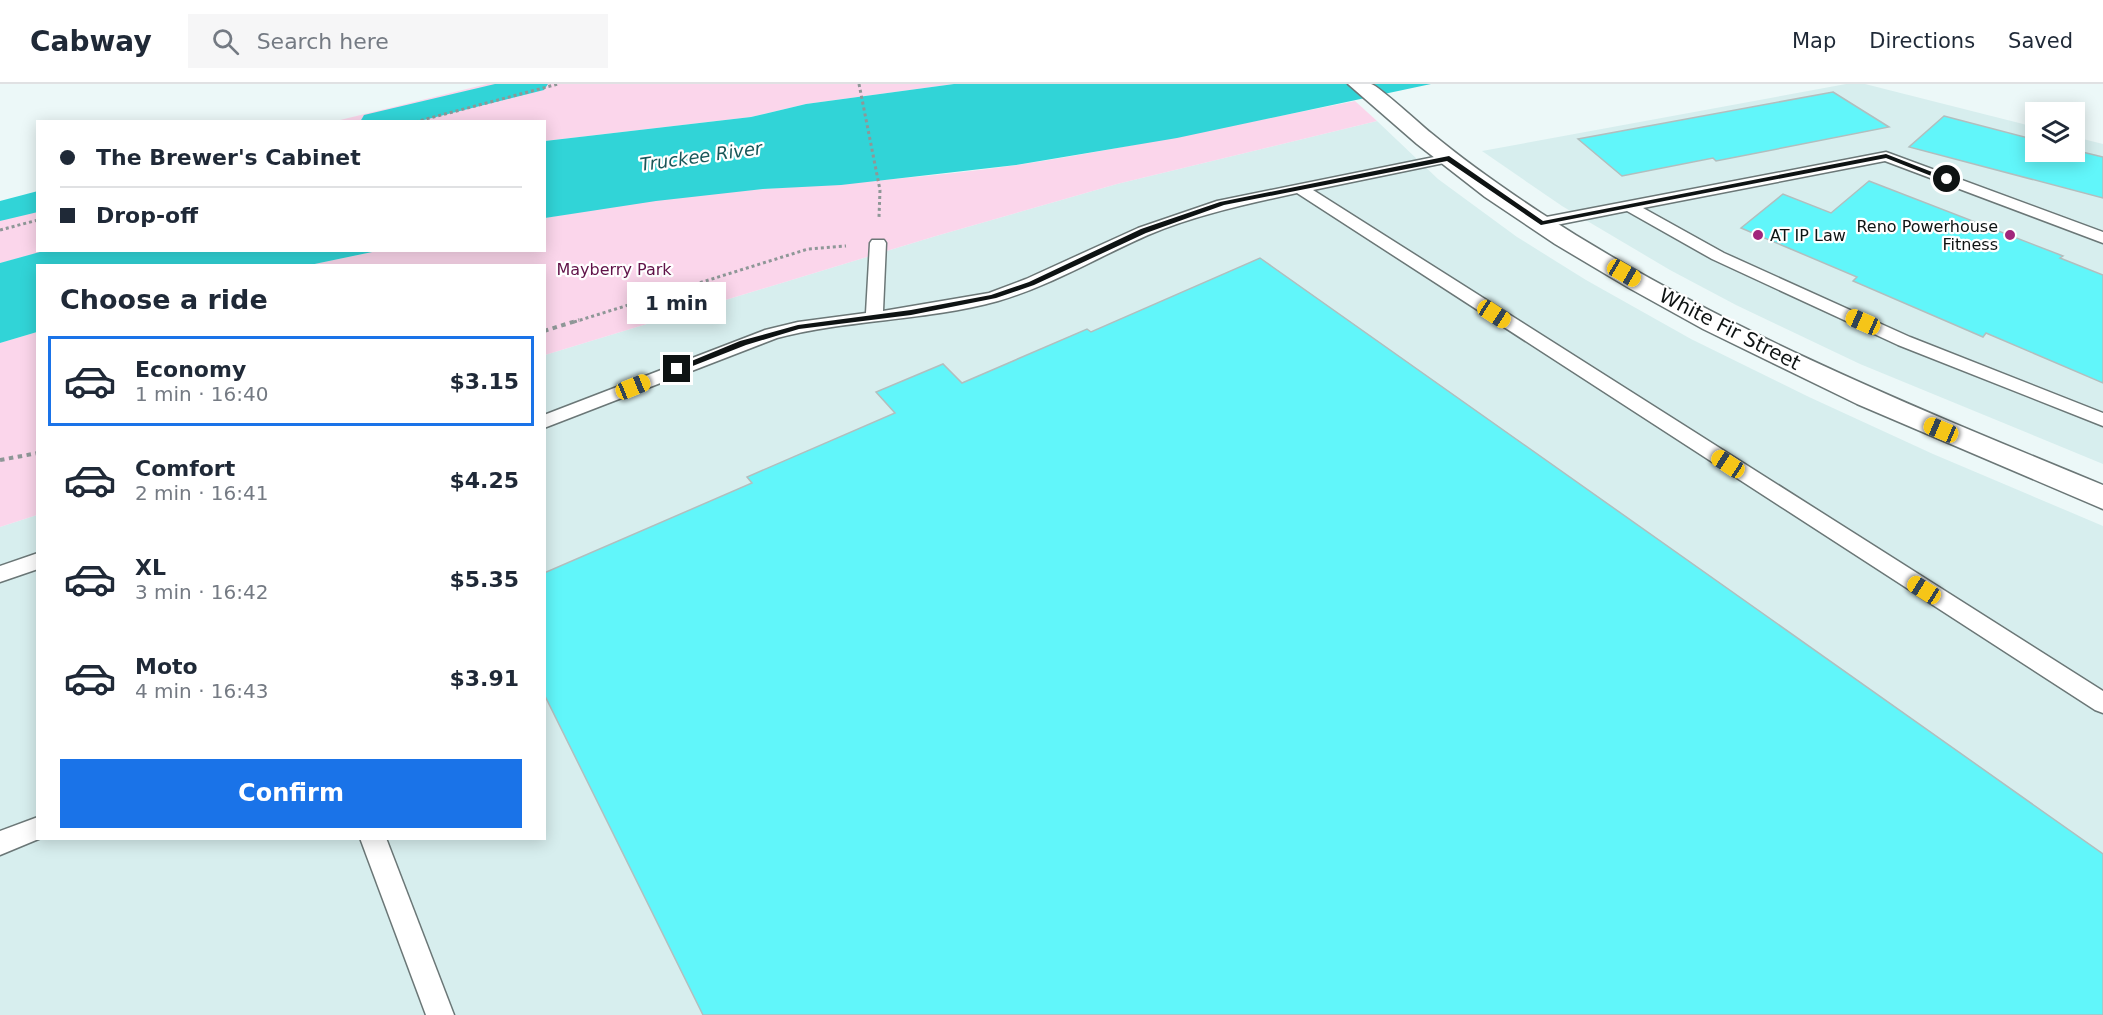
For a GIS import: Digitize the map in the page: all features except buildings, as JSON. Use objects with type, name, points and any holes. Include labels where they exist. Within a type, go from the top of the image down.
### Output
[{"type":"street","name":"White Fir Street","points":[[1359,84],[1449,158],[1541,223],[1660,295],[1766,350],[1901,413],[2103,498]]},
{"type":"lane","points":[[1541,223],[1886,156],[2103,238]]},
{"type":"lane","points":[[546,421],[771,334],[798,327],[952,306],[993,297],[1032,283],[1144,231],[1222,204],[1449,158]]},
{"type":"lane","points":[[1299,188],[2103,703]]},
{"type":"lane","points":[[1629,206],[1718,256],[1904,341],[2103,420]]},
{"type":"lane","points":[[874,318],[878,243]]},
{"type":"lane","points":[[0,574],[36,562]]},
{"type":"lane","points":[[0,843],[36,829]]},
{"type":"lane","points":[[374,840],[440,1015]]},
{"type":"path","points":[[423,120],[558,84]]},
{"type":"path","points":[[546,330],[808,249],[878,243],[880,190],[859,84]]},
{"type":"path","points":[[0,230],[36,221]]},
{"type":"path","points":[[0,460],[36,453]]},
{"type":"shaded area","points":[[1846,84],[1865,84],[2025,124],[2025,162],[2085,162],[2085,140],[2103,144],[2103,464],[1860,364],[1736,305],[1670,270],[1562,206],[1482,151]]},
{"type":"shaded area","points":[[1377,121],[1438,179],[1517,237],[1586,280],[1691,339],[1933,454],[2103,526],[2103,1015],[0,1015],[0,527],[36,515],[36,840],[546,840],[546,355],[936,236],[1117,184]]},
{"type":"green space","points":[[487,84],[954,84],[806,104],[751,117],[546,141],[546,120],[340,120]]},
{"type":"green space","name":"Mayberry Park","points":[[1355,101],[1377,121],[1117,184],[936,236],[546,355],[546,264],[315,264],[372,252],[546,252],[546,218],[627,204],[709,194],[954,173],[1017,165],[1144,143]]},
{"type":"green space","points":[[36,196],[36,252],[43,252],[0,263],[0,206]]},
{"type":"green space","points":[[36,332],[36,515],[0,527],[0,343]]},
{"type":"water","name":"Truckee River","points":[[954,84],[1431,84],[1177,138],[1016,165],[841,185],[763,189],[656,201],[546,218],[546,141],[751,117],[806,104]]},
{"type":"water","points":[[40,252],[372,252],[315,264],[36,264],[36,332],[0,343],[0,263]]},
{"type":"waterway","points":[[383,120],[533,84]]},
{"type":"waterway","points":[[0,211],[36,202]]},
{"type":"place","name":"AT IP Law","points":[[1758,235]]},
{"type":"place","name":"Reno Powerhouse Fitness","points":[[2010,235]]},
{"type":"route","points":[[677,369],[743,343],[798,327],[911,313],[993,297],[1032,283],[1144,231],[1222,204],[1449,158],[1494,192],[1541,223],[1886,156],[1947,179]]}]
